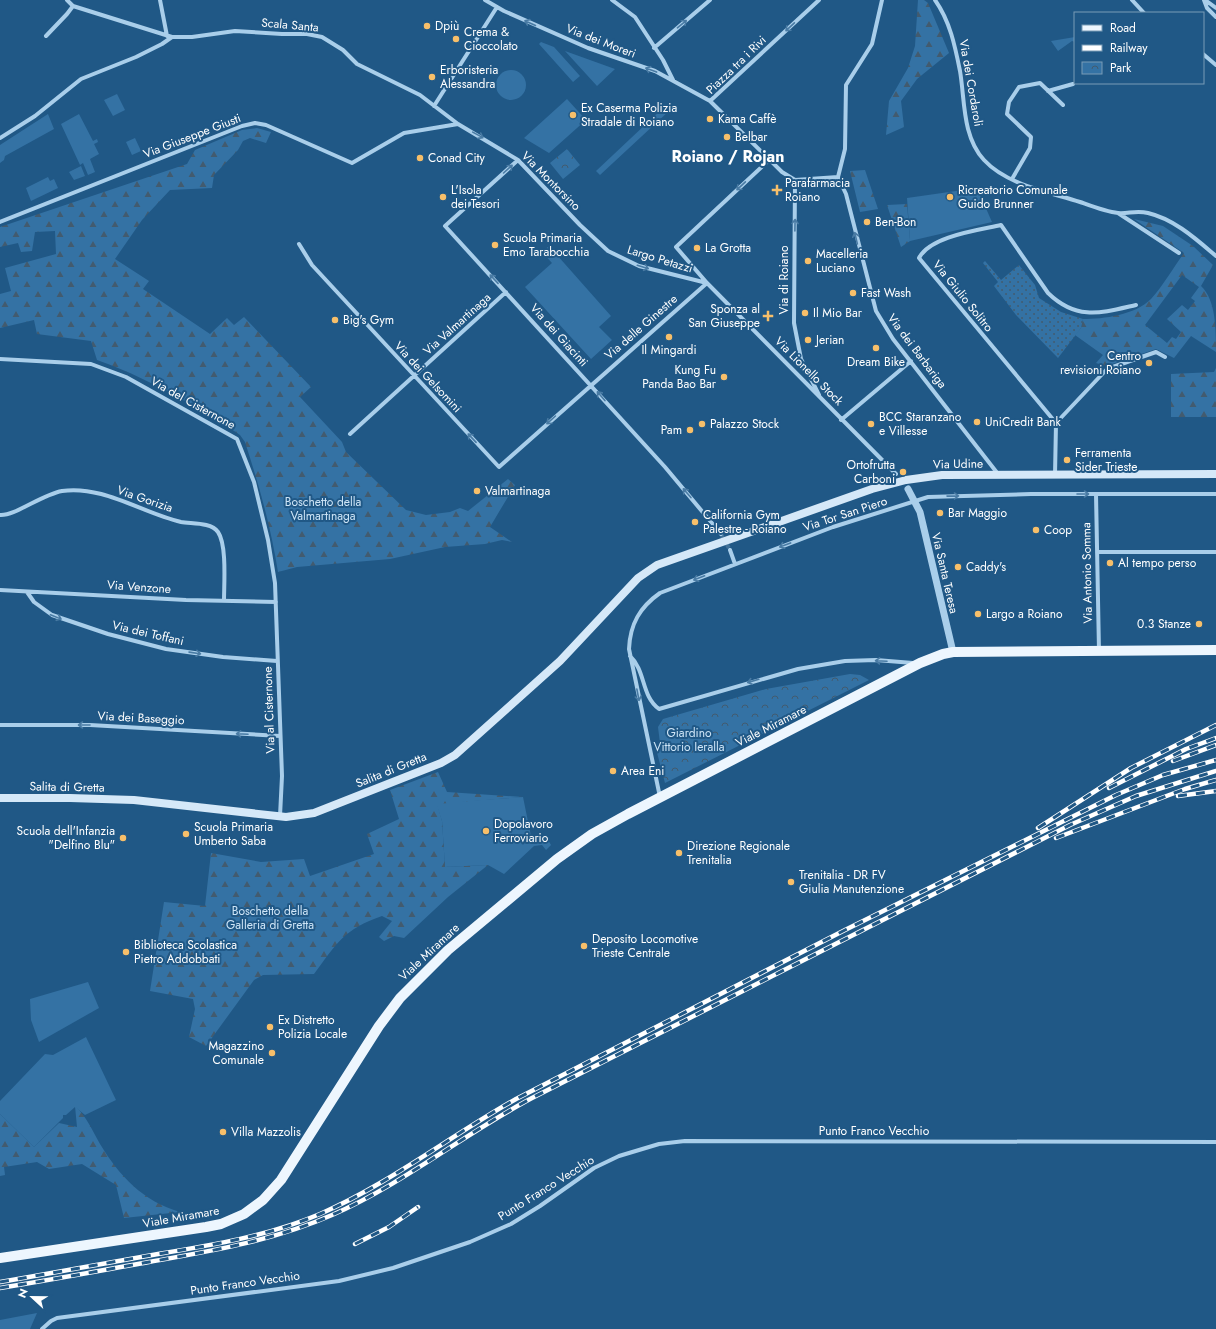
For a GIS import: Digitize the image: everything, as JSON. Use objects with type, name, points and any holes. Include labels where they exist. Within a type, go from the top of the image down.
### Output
[{"type":"main road","name":"Via Udine","points":[[713,547],[872,489],[906,480],[942,475],[1216,474]]},
{"type":"main road","name":"Salita di Gretta","points":[[0,798],[134,800],[280,817],[314,813],[441,763],[455,755],[560,661],[638,578],[657,565],[713,547]]},
{"type":"main road","name":"Viale Miramare","points":[[0,1258],[206,1227],[233,1219],[254,1207],[281,1180],[379,1026],[400,998],[420,975],[480,922],[592,834],[660,797],[920,663],[942,654],[953,652],[1216,650]]},
{"type":"street","name":"Scala Santa","points":[[67,0],[73,6],[172,37],[192,37],[235,31],[282,34],[314,34],[333,43],[357,64],[420,95],[434,106]]},
{"type":"street","points":[[160,0],[167,36]]},
{"type":"street","name":"Via dei Moreri","points":[[485,0],[497,7],[588,48],[656,72],[673,80],[710,102]]},
{"type":"street","points":[[612,0],[635,17],[673,80]]},
{"type":"street","points":[[654,48],[710,0]]},
{"type":"street","name":"Piazza tra i Rivi","points":[[796,180],[782,172],[710,102],[819,0]]},
{"type":"street","points":[[796,180],[838,177],[845,149],[846,85],[872,44],[882,0]]},
{"type":"street","name":"Via dei Cordaroli","points":[[935,0],[945,17],[952,35],[960,71],[966,120],[974,143],[983,159],[996,171],[1012,179],[1118,213],[1179,254]]},
{"type":"street","points":[[1132,0],[1143,12]]},
{"type":"street","points":[[1204,0],[1216,8]]},
{"type":"street","points":[[1204,0],[1207,8],[1216,17]]},
{"type":"street","points":[[46,36],[73,6]]},
{"type":"street","points":[[434,106],[497,7]]},
{"type":"street","points":[[0,138],[35,116],[81,79],[136,57],[162,44],[172,37]]},
{"type":"street","points":[[1204,55],[1216,65]]},
{"type":"street","points":[[1012,179],[1030,148],[1031,137],[1007,114],[1009,102],[1019,87],[1040,83],[1063,105]]},
{"type":"street","points":[[1048,91],[1072,84]]},
{"type":"street","name":"Via Montorsino","points":[[434,106],[458,124],[518,160],[608,251]]},
{"type":"street","name":"Via Giuseppe Giusti","points":[[0,222],[242,126],[255,123],[266,125],[352,163],[404,133],[458,124]]},
{"type":"street","name":"Via dei Giacinti","points":[[518,160],[445,226],[665,467],[721,534]]},
{"type":"street","name":"Via Lionello Stock","points":[[769,160],[676,247],[707,283],[896,474]]},
{"type":"street","name":"Via dei Barbariga","points":[[838,177],[846,194],[876,312],[893,339],[999,475]]},
{"type":"street","name":"Via di Roiano","points":[[796,180],[794,323],[801,360],[821,399]]},
{"type":"street","name":"Via dei Cordaroli","points":[[1118,213],[1133,210],[1165,219],[1182,229],[1216,256]]},
{"type":"street","name":"Via Giulio Solitro","points":[[1056,423],[919,258],[923,250],[944,239],[1001,225],[1048,293],[1055,299],[1087,313],[1098,314],[1136,305]]},
{"type":"street","name":"Via dei Gelsomini","points":[[299,244],[312,265],[414,377],[499,467]]},
{"type":"street","name":"Largo Petazzi","points":[[608,251],[639,266],[707,283]]},
{"type":"street","name":"Via delle Ginestre","points":[[499,467],[707,283]]},
{"type":"street","name":"Via Valmartinaga","points":[[350,434],[506,292]]},
{"type":"street","points":[[1055,475],[1056,423],[1107,369],[1156,352],[1165,357]]},
{"type":"street","name":"Via del Cisternone","points":[[0,359],[91,364],[126,377],[237,440],[254,482],[261,509],[269,546],[276,602]]},
{"type":"street","points":[[841,420],[911,361]]},
{"type":"street","points":[[908,489],[915,501]]},
{"type":"street","name":"Via Gorizia","points":[[0,515],[13,512],[35,500],[54,493],[81,490],[116,499],[180,522],[212,527],[218,532],[222,543],[224,601]]},
{"type":"street","name":"Via Tor San Piero","points":[[660,797],[629,649],[631,631],[639,612],[660,593],[833,527],[928,497],[1096,494],[1216,494]]},
{"type":"street","name":"Via Antonio Somma","points":[[1096,494],[1099,652]]},
{"type":"street","name":"Via Santa Teresa","points":[[915,501],[920,512],[953,652]]},
{"type":"street","points":[[730,550],[735,564]]},
{"type":"street","points":[[1097,552],[1216,552]]},
{"type":"street","name":"Via Venzone","points":[[0,590],[224,601],[276,602]]},
{"type":"street","name":"Via dei Toffani","points":[[27,592],[34,602],[52,615],[108,634],[166,649],[223,657],[277,661]]},
{"type":"street","name":"Via al Cisternone","points":[[276,602],[282,776],[280,817]]},
{"type":"street","name":"Viale Miramare","points":[[630,656],[638,664],[648,696],[653,704],[659,709],[798,669],[845,661],[876,660],[920,663]]},
{"type":"street","name":"Via dei Baseggio","points":[[0,725],[90,726],[280,736]]},
{"type":"street","name":"Punto Franco Vecchio","points":[[42,1329],[57,1318],[339,1281],[393,1268],[470,1242],[511,1224],[540,1206],[594,1168],[638,1149],[659,1144],[685,1141],[1216,1142]]},
{"type":"green space","points":[[918,0],[924,0],[928,3],[949,53],[917,79],[901,101],[904,127],[886,135],[889,101],[908,68],[915,46]]},
{"type":"green space","points":[[1074,37],[1074,42],[1072,41],[1058,51],[1051,41]]},
{"type":"green space","points":[[541,42],[554,47],[580,76],[573,82],[539,44]]},
{"type":"green space","points":[[565,51],[615,69],[597,86]]},
{"type":"green space","points":[[511,70],[521,75],[526,85],[521,95],[511,100],[501,95],[496,85],[501,75]]},
{"type":"green space","points":[[117,94],[125,110],[113,116],[104,100]]},
{"type":"green space","points":[[567,99],[586,120],[549,153],[524,138]]},
{"type":"green space","points":[[664,107],[669,111],[600,175],[596,171]]},
{"type":"green space","points":[[48,114],[54,129],[5,156],[4,160],[0,163],[0,145]]},
{"type":"green space","points":[[79,114],[93,141],[97,139],[98,142],[94,144],[99,154],[90,159],[95,172],[88,175],[83,163],[80,165],[61,124]]},
{"type":"green space","name":"Boschetto della Valmartinaga","points":[[257,128],[271,132],[266,143],[250,138],[243,141],[238,150],[214,175],[212,188],[170,190],[142,220],[115,259],[149,281],[143,289],[210,334],[227,318],[234,325],[244,317],[311,387],[300,397],[342,442],[346,452],[406,510],[426,515],[450,512],[460,508],[468,511],[508,479],[515,485],[490,527],[512,542],[502,540],[485,544],[445,547],[390,559],[297,567],[278,572],[272,539],[260,490],[245,442],[240,435],[183,400],[131,373],[97,360],[91,341],[37,334],[34,320],[0,328],[0,294],[11,291],[5,268],[56,254],[55,231],[35,232],[32,251],[21,252],[18,243],[0,247],[0,227],[187,164],[195,150],[242,130]]},
{"type":"green space","points":[[135,138],[141,151],[132,155],[126,142]]},
{"type":"green space","points":[[567,149],[580,165],[563,179],[550,163]]},
{"type":"green space","points":[[81,166],[85,176],[74,180],[69,172]]},
{"type":"green space","points":[[865,170],[878,209],[860,212],[850,171]]},
{"type":"green space","points":[[48,177],[50,181],[54,179],[58,188],[31,201],[26,188]]},
{"type":"green space","points":[[977,188],[992,222],[910,241],[907,198]]},
{"type":"green space","points":[[907,204],[910,241],[901,247],[887,205]]},
{"type":"green space","points":[[1134,219],[1163,226],[1193,246],[1213,265],[1201,286],[1210,299],[1212,307],[1215,325],[1216,352],[1191,336],[1174,358],[1156,349],[1106,366],[1096,363],[1103,355],[1075,335],[1081,328],[1083,319],[1110,317],[1137,309],[1151,299],[1184,253]],"holes":[[[1182,275],[1199,287],[1191,298],[1195,301],[1188,310],[1182,305],[1167,319],[1181,332],[1176,339],[1172,337],[1167,343],[1145,325]]]},
{"type":"green space","points":[[549,246],[611,316],[599,327],[612,340],[591,359],[525,287],[552,263],[542,252]]},
{"type":"green space","points":[[985,261],[1001,280],[1019,265],[1035,285],[1039,298],[1061,312],[1083,319],[1081,328],[1058,358],[1016,315],[994,286],[998,282],[983,263]]},
{"type":"green space","points":[[1216,368],[1216,417],[1171,417],[1171,374],[1214,372]]},
{"type":"green space","name":"Giardino Vittorio Ieralla","points":[[850,674],[860,675],[869,680],[665,783],[655,745],[660,743],[658,727],[663,719],[766,689]]},
{"type":"green space","name":"Boschetto della Galleria di Gretta","points":[[438,772],[447,792],[523,797],[437,804],[442,821],[445,867],[488,865],[448,897],[404,938],[394,936],[384,941],[379,937],[392,921],[382,916],[369,921],[342,938],[314,974],[263,975],[254,980],[206,1046],[189,1037],[195,1009],[193,999],[150,991],[164,902],[205,906],[211,853],[261,862],[304,859],[310,876],[374,854],[367,834],[399,819],[390,790]]},
{"type":"green space","name":"Dopolavoro Ferroviario","points":[[523,797],[532,841],[548,840],[551,845],[546,850],[542,845],[534,846],[504,874],[488,865],[445,867],[442,821],[436,803]]},
{"type":"green space","points":[[88,982],[99,1008],[39,1042],[31,1020],[30,999]]},
{"type":"green space","points":[[86,1037],[116,1100],[85,1115],[75,1107],[66,1115],[63,1115],[63,1118],[34,1147],[0,1114],[0,1101],[45,1054],[53,1055]]},
{"type":"green space","points":[[75,1106],[86,1119],[100,1144],[124,1177],[155,1201],[180,1212],[124,1218],[116,1185],[82,1164],[49,1169],[37,1162],[4,1167],[5,1175],[0,1176],[0,1114],[34,1147],[59,1123],[77,1127]]},
{"type":"green space","points":[[37,1313],[30,1329],[0,1329],[0,1320]]},
{"type":"tunnel","points":[[721,534],[730,550]]},
{"type":"railway","points":[[1038,828],[1131,768],[1216,725]]},
{"type":"railway","points":[[1109,788],[1186,749],[1216,738]]},
{"type":"railway","points":[[1173,761],[1216,745]]},
{"type":"railway","points":[[0,1282],[240,1239],[300,1222],[320,1214],[370,1189],[491,1113],[516,1099],[845,930],[1116,795],[1163,775],[1216,760]]},
{"type":"railway","points":[[0,1288],[172,1258],[242,1244],[287,1232],[332,1215],[384,1189],[482,1127],[532,1098],[1070,825],[1136,796],[1216,771]]},
{"type":"railway","points":[[1056,838],[1185,789],[1216,780]]},
{"type":"railway","points":[[1178,796],[1216,791]]},
{"type":"railway","points":[[355,1244],[389,1227],[418,1207]]},
{"type":"place","name":"Dpiù","points":[[427,26]]},
{"type":"place","name":"Crema & Cioccolato","points":[[456,39]]},
{"type":"place","name":"Erboristeria Alessandra","points":[[432,77]]},
{"type":"place","name":"Ex Caserma Polizia Stradale di Roiano","points":[[573,115]]},
{"type":"place","name":"Kama Caffè","points":[[710,119]]},
{"type":"place","name":"Belbar","points":[[727,137]]},
{"type":"place","name":"Conad City","points":[[420,158]]},
{"type":"place","name":"Parafarmacia Roiano","points":[[777,190]]},
{"type":"place","name":"L'Isola dei Tesori","points":[[443,197]]},
{"type":"place","name":"Ricreatorio Comunale Guido Brunner","points":[[950,197]]},
{"type":"place","name":"Ben-Bon","points":[[867,222]]},
{"type":"place","name":"Scuola Primaria Emo Tarabocchia","points":[[495,245]]},
{"type":"place","name":"La Grotta","points":[[697,248]]},
{"type":"place","name":"Macelleria Luciano","points":[[808,261]]},
{"type":"place","name":"Fast Wash","points":[[853,293]]},
{"type":"place","name":"Il Mio Bar","points":[[805,313]]},
{"type":"place","name":"Sponza al San Giuseppe","points":[[768,316]]},
{"type":"place","name":"Big's Gym","points":[[335,320]]},
{"type":"place","name":"Il Mingardi","points":[[669,337]]},
{"type":"place","name":"Jerian","points":[[808,340]]},
{"type":"place","name":"Dream Bike","points":[[876,348]]},
{"type":"place","name":"Centro revisioni Roiano","points":[[1149,363]]},
{"type":"place","name":"Kung Fu Panda Bao Bar","points":[[724,377]]},
{"type":"place","name":"UniCredit Bank","points":[[977,422]]},
{"type":"place","name":"Palazzo Stock","points":[[702,424]]},
{"type":"place","name":"BCC Staranzano e Villesse","points":[[871,424]]},
{"type":"place","name":"Pam","points":[[690,430]]},
{"type":"place","name":"Ferramenta Sider Trieste","points":[[1067,460]]},
{"type":"place","name":"Ortofrutta Carboni","points":[[903,472]]},
{"type":"place","name":"Valmartinaga","points":[[477,491]]},
{"type":"place","name":"Bar Maggio","points":[[940,513]]},
{"type":"place","name":"California Gym Palestre - Roiano","points":[[695,522]]},
{"type":"place","name":"Coop","points":[[1036,530]]},
{"type":"place","name":"Al tempo perso","points":[[1110,563]]},
{"type":"place","name":"Caddy's","points":[[958,567]]},
{"type":"place","name":"Largo a Roiano","points":[[978,614]]},
{"type":"place","name":"0.3 Stanze","points":[[1199,624]]},
{"type":"place","name":"Area Eni","points":[[613,771]]},
{"type":"place","name":"Dopolavoro Ferroviario","points":[[486,831]]},
{"type":"place","name":"Scuola Primaria Umberto Saba","points":[[186,834]]},
{"type":"place","name":"Scuola dell'Infanzia \"Delfino Blu\"","points":[[123,838]]},
{"type":"place","name":"Direzione Regionale Trenitalia","points":[[679,853]]},
{"type":"place","name":"Trenitalia - DR FV Giulia Manutenzione","points":[[791,882]]},
{"type":"place","name":"Deposito Locomotive Trieste Centrale","points":[[584,946]]},
{"type":"place","name":"Biblioteca Scolastica Pietro Addobbati","points":[[126,952]]},
{"type":"place","name":"Ex Distretto Polizia Locale","points":[[270,1027]]},
{"type":"place","name":"Magazzino Comunale","points":[[272,1053]]},
{"type":"place","name":"Villa Mazzolis","points":[[223,1132]]},
{"type":"district","name":"Roiano / Rojan","points":[[728,156]]}]
